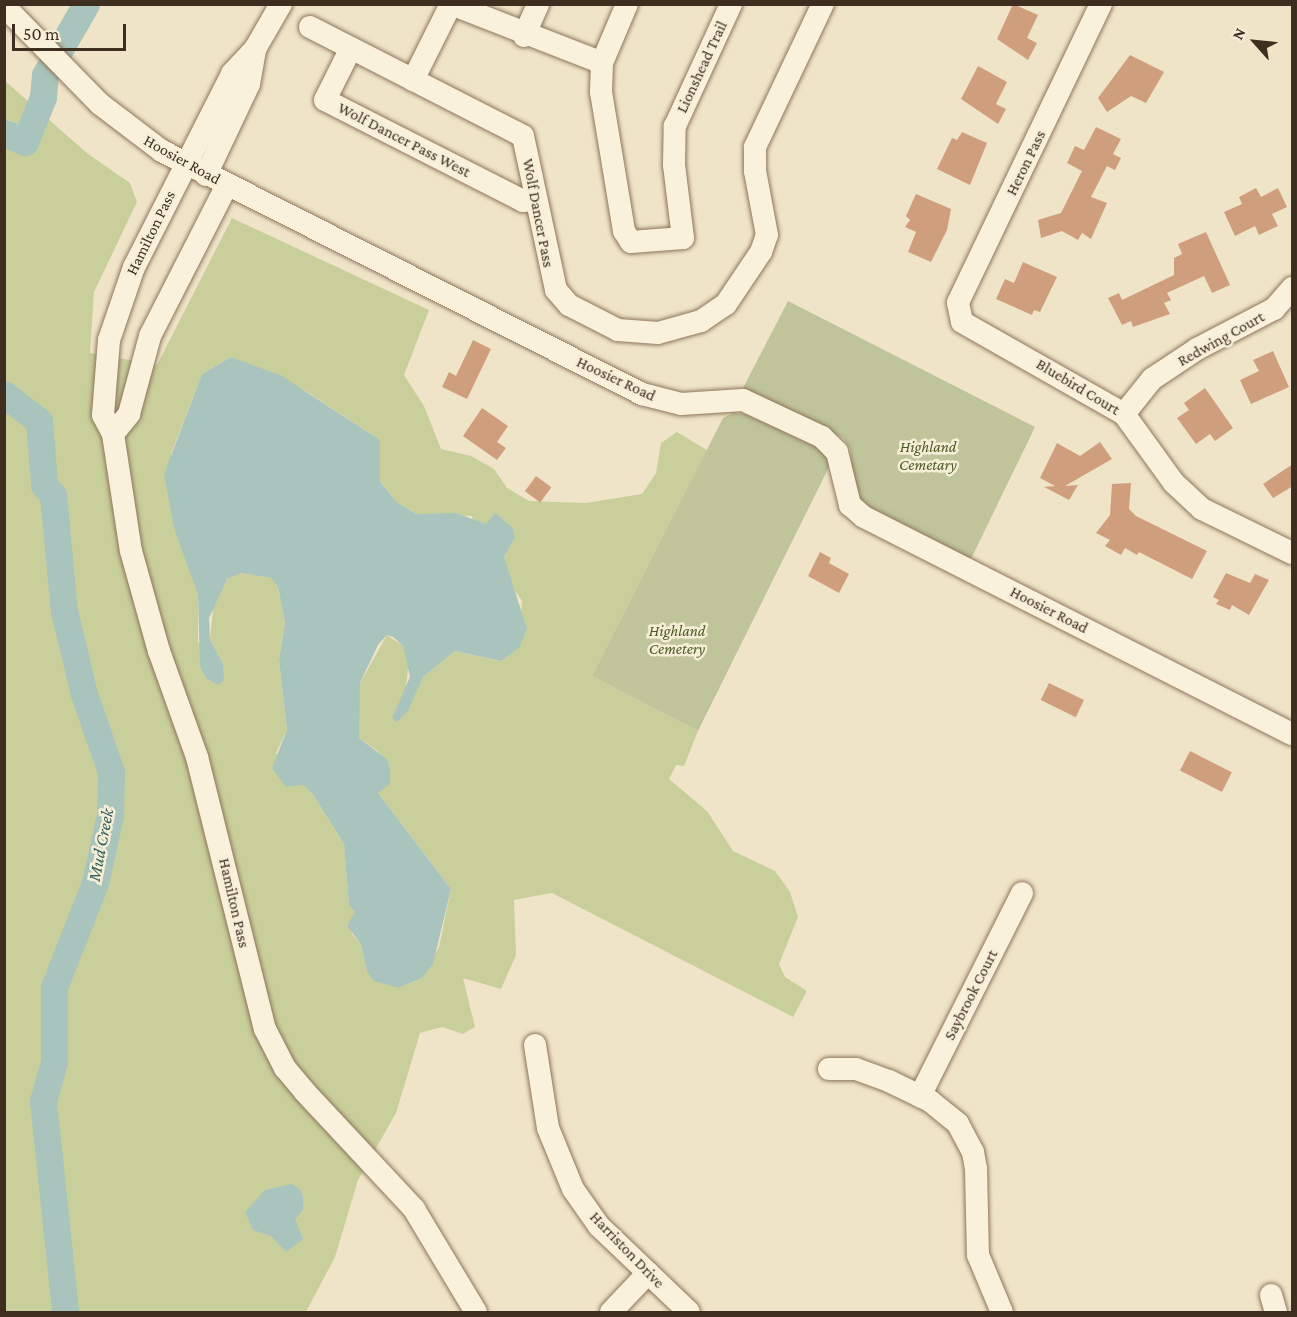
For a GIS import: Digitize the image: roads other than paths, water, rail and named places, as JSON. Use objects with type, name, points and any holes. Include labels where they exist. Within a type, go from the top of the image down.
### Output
[{"type":"street","name":"Hamilton Pass","points":[[280,4],[255,50],[232,74],[134,267],[109,340],[103,415],[113,434],[131,552],[159,651],[197,758],[265,1029],[285,1068],[414,1209],[476,1312]]},
{"type":"street","points":[[413,80],[451,4],[524,36],[602,63],[627,4]]},
{"type":"street","points":[[524,36],[538,4]]},
{"type":"street","name":"Lionshead Trail","points":[[602,63],[601,92],[624,231],[631,242],[683,238],[674,165],[675,126],[731,4]]},
{"type":"street","name":"Wolf Dancer Pass","points":[[310,27],[523,136],[549,274],[569,305],[618,330],[637,333],[681,329],[701,321],[726,304],[761,252],[767,235],[755,147],[823,4]]},
{"type":"street","name":"Heron Pass","points":[[962,322],[958,303],[1101,4]]},
{"type":"street","name":"Hoosier Road","points":[[4,6],[77,80],[138,135],[185,163],[642,394],[681,404],[743,400],[822,437],[837,452],[850,505],[864,517],[1293,734]]},
{"type":"street","name":"Wolf Dancer Pass West","points":[[351,48],[325,100],[523,201],[535,200]]},
{"type":"street","name":"Hamilton Pass","points":[[207,175],[249,84],[255,50]]},
{"type":"street","points":[[113,434],[129,414],[150,336],[227,185]]},
{"type":"street","name":"Redwing Court","points":[[1124,414],[1152,379],[1197,349],[1274,309],[1293,288]]},
{"type":"street","name":"Bluebird Court","points":[[962,322],[1124,414],[1174,483],[1202,508],[1293,553]]},
{"type":"street","name":"Saybrook Court","points":[[920,1096],[1022,893]]},
{"type":"street","name":"Harriston Drive","points":[[535,1045],[548,1128],[573,1189],[599,1226],[689,1312]]},
{"type":"street","points":[[829,1069],[865,1071],[920,1096],[957,1124],[973,1152],[978,1255],[1002,1312]]},
{"type":"street","points":[[610,1312],[648,1274]]},
{"type":"water","points":[[231,357],[282,376],[380,440],[380,482],[397,502],[416,514],[456,513],[486,524],[495,513],[513,528],[515,538],[504,557],[527,629],[519,648],[501,661],[455,651],[423,677],[408,711],[397,722],[392,718],[410,677],[403,646],[387,635],[378,645],[360,683],[359,738],[388,760],[390,784],[378,793],[451,889],[433,964],[422,978],[399,988],[374,981],[367,972],[361,944],[347,926],[355,912],[349,906],[344,844],[312,793],[303,785],[286,787],[272,768],[287,730],[279,660],[285,623],[278,587],[271,578],[241,573],[227,579],[209,618],[210,639],[223,664],[224,680],[218,685],[206,678],[200,666],[198,595],[174,528],[164,474],[202,374]]},
{"type":"water","points":[[291,1184],[300,1189],[303,1197],[303,1210],[295,1219],[303,1239],[286,1252],[271,1236],[253,1230],[245,1212],[265,1190]]},
{"type":"waterway","name":"Mud Creek","points":[[4,133],[25,142],[43,97],[45,75],[86,4]]},
{"type":"waterway","name":"Mud Creek","points":[[4,394],[39,421],[44,485],[53,495],[64,611],[84,694],[111,772],[110,815],[95,883],[54,987],[54,1062],[43,1101],[65,1312]]},
{"type":"park label","name":"Highland Cemetary","points":[[928,456]]},
{"type":"park label","name":"Highland Cemetery","points":[[677,640]]}]
